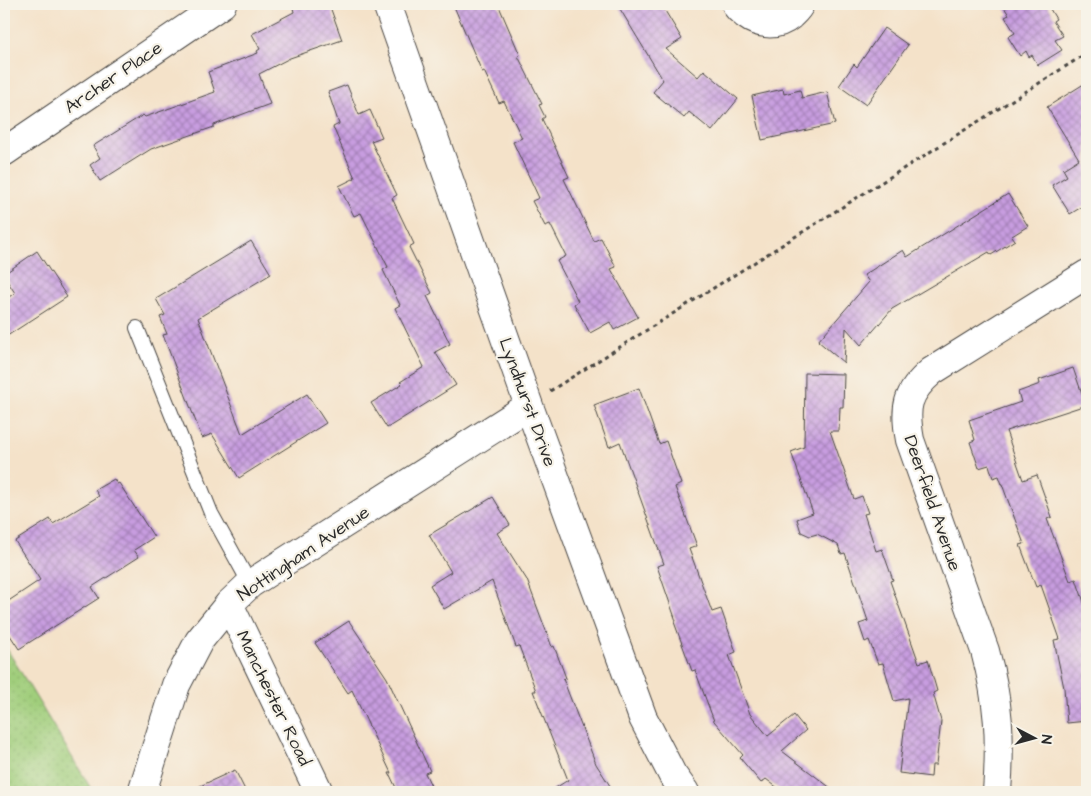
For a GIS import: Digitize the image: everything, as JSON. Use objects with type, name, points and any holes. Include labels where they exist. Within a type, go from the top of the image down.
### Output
[{"type":"street","name":"Archer Place","points":[[4,152],[222,4]]},
{"type":"street","name":"Lyndhurst Drive","points":[[387,4],[529,406],[643,718],[672,774],[685,792]]},
{"type":"street","points":[[736,4],[737,8],[752,19],[771,24],[784,20],[800,4]]},
{"type":"street","name":"Deerfield Avenue","points":[[997,792],[1000,758],[999,716],[993,682],[985,650],[910,440],[907,424],[907,406],[912,392],[932,371],[1087,274]]},
{"type":"street","name":"Nottingham Avenue","points":[[142,792],[176,685],[199,641],[229,604],[250,584],[529,406]]},
{"type":"street","name":"Manchester Road","points":[[229,604],[319,792]]},
{"type":"lane","points":[[137,328],[211,513],[250,584]]},
{"type":"path","points":[[529,406],[575,375],[1087,53]]},
{"type":"green space","points":[[4,644],[93,792],[4,792]]},
{"type":"building","points":[[304,4],[329,4],[342,40],[290,58],[259,74],[270,104],[214,125],[214,127],[151,149],[100,181],[90,165],[100,158],[93,146],[143,115],[145,117],[215,92],[208,72],[258,53],[257,51],[260,49],[252,34],[294,12],[293,8]]},
{"type":"building","points":[[453,4],[498,4],[520,55],[518,56],[542,104],[539,105],[545,117],[542,119],[569,177],[564,179],[594,241],[601,238],[616,267],[611,269],[638,317],[614,330],[610,322],[590,333],[574,304],[578,301],[557,261],[566,256],[550,224],[545,226],[532,201],[539,198],[513,142],[522,138],[504,101],[499,103],[484,71],[482,72]]},
{"type":"building","points":[[617,4],[661,4],[682,39],[666,49],[698,77],[704,70],[738,99],[712,131],[689,112],[684,118],[653,92],[663,80]]},
{"type":"building","points":[[1002,4],[1047,4],[1056,19],[1053,21],[1063,36],[1055,40],[1062,50],[1038,65],[1032,55],[1029,57],[1026,51],[1020,56],[1008,37],[1015,33],[1005,17],[1009,15]]},
{"type":"building","points":[[884,28],[908,45],[866,105],[839,86],[854,64],[857,67]]},
{"type":"building","points":[[1087,82],[1087,208],[1085,205],[1070,214],[1052,185],[1067,176],[1063,169],[1079,159],[1047,107]]},
{"type":"building","points":[[347,85],[359,115],[370,110],[382,137],[371,141],[397,195],[392,198],[414,244],[409,247],[432,293],[427,296],[450,344],[435,352],[456,385],[387,428],[371,403],[402,384],[400,382],[424,367],[395,308],[400,305],[383,270],[388,267],[361,213],[354,216],[339,186],[355,178],[333,127],[339,124],[328,92]]},
{"type":"building","points":[[783,89],[784,94],[800,90],[802,98],[827,92],[835,124],[762,140],[752,96]]},
{"type":"building","points":[[1008,194],[1028,226],[1012,236],[1015,240],[991,255],[989,252],[892,309],[861,345],[846,328],[844,363],[818,341],[869,282],[864,275],[903,250],[907,257]]},
{"type":"building","points":[[251,241],[271,274],[198,318],[242,434],[307,394],[326,423],[239,478],[212,434],[202,438],[163,335],[167,334],[160,317],[165,315],[156,299]]},
{"type":"building","points":[[37,251],[67,297],[4,338],[4,300],[15,293],[4,274]]},
{"type":"building","points":[[1073,368],[1086,405],[1006,431],[1023,480],[1037,475],[1052,517],[1047,519],[1070,581],[1076,579],[1087,611],[1087,721],[1067,723],[1064,688],[1054,640],[1060,639],[1041,585],[1036,587],[1020,545],[1024,544],[999,476],[993,478],[989,465],[979,468],[970,442],[975,440],[969,420],[1021,402],[1018,392],[1040,384],[1039,380]]},
{"type":"building","points":[[805,373],[844,374],[843,407],[840,407],[839,431],[830,431],[854,499],[862,496],[868,513],[864,514],[876,551],[882,549],[893,580],[890,581],[919,663],[928,660],[937,691],[933,693],[941,721],[936,765],[932,765],[931,777],[899,773],[908,698],[894,701],[883,663],[878,664],[869,640],[865,642],[859,624],[868,621],[845,553],[841,554],[838,545],[817,534],[810,536],[801,532],[797,519],[813,513],[791,452],[804,447]]},
{"type":"building","points":[[639,388],[659,444],[666,441],[681,484],[675,487],[697,546],[689,549],[712,612],[721,609],[736,652],[729,655],[750,714],[768,736],[794,715],[806,730],[782,751],[836,792],[783,792],[766,779],[761,783],[740,758],[743,755],[714,721],[695,670],[692,671],[674,622],[676,621],[657,566],[664,564],[620,442],[609,447],[594,405]]},
{"type":"building","points":[[114,479],[117,484],[119,483],[154,537],[134,550],[139,557],[92,587],[99,598],[19,649],[4,626],[4,604],[40,580],[15,541],[50,519],[53,524],[99,496],[95,490]]},
{"type":"building","points":[[493,497],[510,525],[497,533],[527,580],[552,647],[554,646],[566,678],[563,679],[596,764],[614,792],[549,792],[568,780],[533,691],[536,691],[519,646],[516,647],[492,581],[444,609],[430,585],[451,572],[429,535]]},
{"type":"building","points":[[349,621],[387,678],[430,771],[425,773],[434,792],[398,792],[352,690],[348,693],[315,643]]},
{"type":"building","points":[[235,770],[246,792],[187,792]]}]
